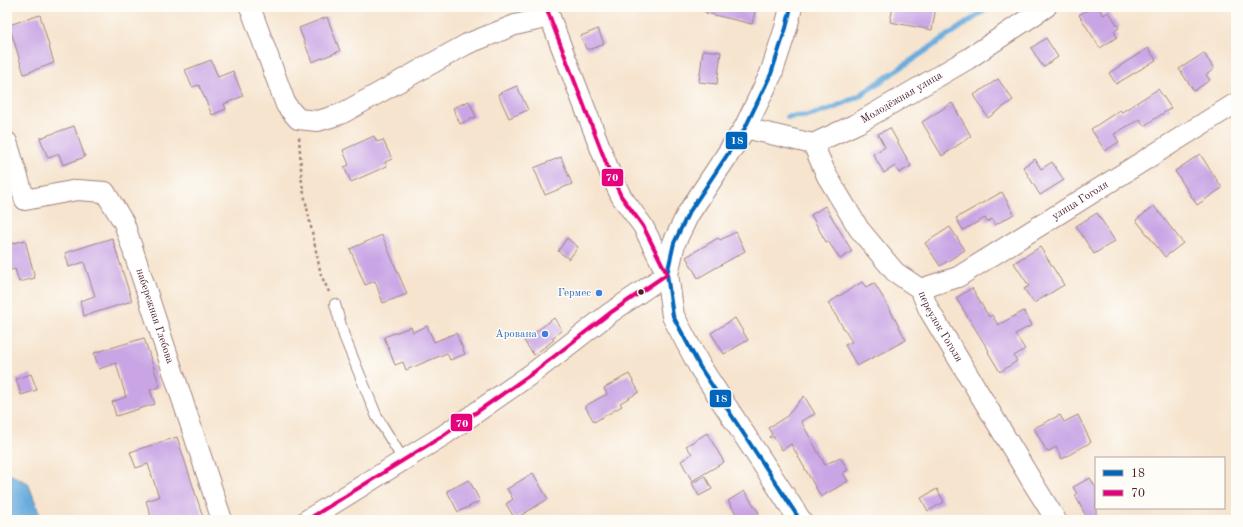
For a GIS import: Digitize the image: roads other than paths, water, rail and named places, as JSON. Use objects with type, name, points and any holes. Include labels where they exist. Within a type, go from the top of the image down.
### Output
[{"type":"street","points":[[250,7],[286,105],[298,119],[318,121],[341,114],[467,44],[548,12],[618,190],[643,226],[667,274],[673,316],[700,367],[800,520]]},
{"type":"street","points":[[307,520],[404,461],[464,422],[534,372],[610,313],[667,274],[674,243],[688,214],[746,128],[771,74],[786,28],[791,7]]},
{"type":"street","name":"Молодёжная улица","points":[[813,144],[858,124],[961,63],[1046,7]]},
{"type":"street","name":"улица Гоголя","points":[[920,289],[958,277],[1236,103]]},
{"type":"street","points":[[746,128],[813,144]]},
{"type":"street","name":"набережная Глебова","points":[[7,142],[25,200],[77,190],[105,192],[124,223],[222,520]]},
{"type":"street","name":"переулок Гоголя","points":[[813,144],[827,176],[859,229],[896,272],[920,289],[929,310],[1056,520]]},
{"type":"lane","points":[[335,304],[344,336],[377,417],[404,461]]},
{"type":"water","points":[[7,473],[28,483],[42,520],[7,520]]},
{"type":"waterway","points":[[788,117],[809,116],[831,109],[859,96],[990,7]]},
{"type":"place","name":"Гермес","points":[[599,293]]},
{"type":"place","name":"Арована","points":[[545,334]]}]
